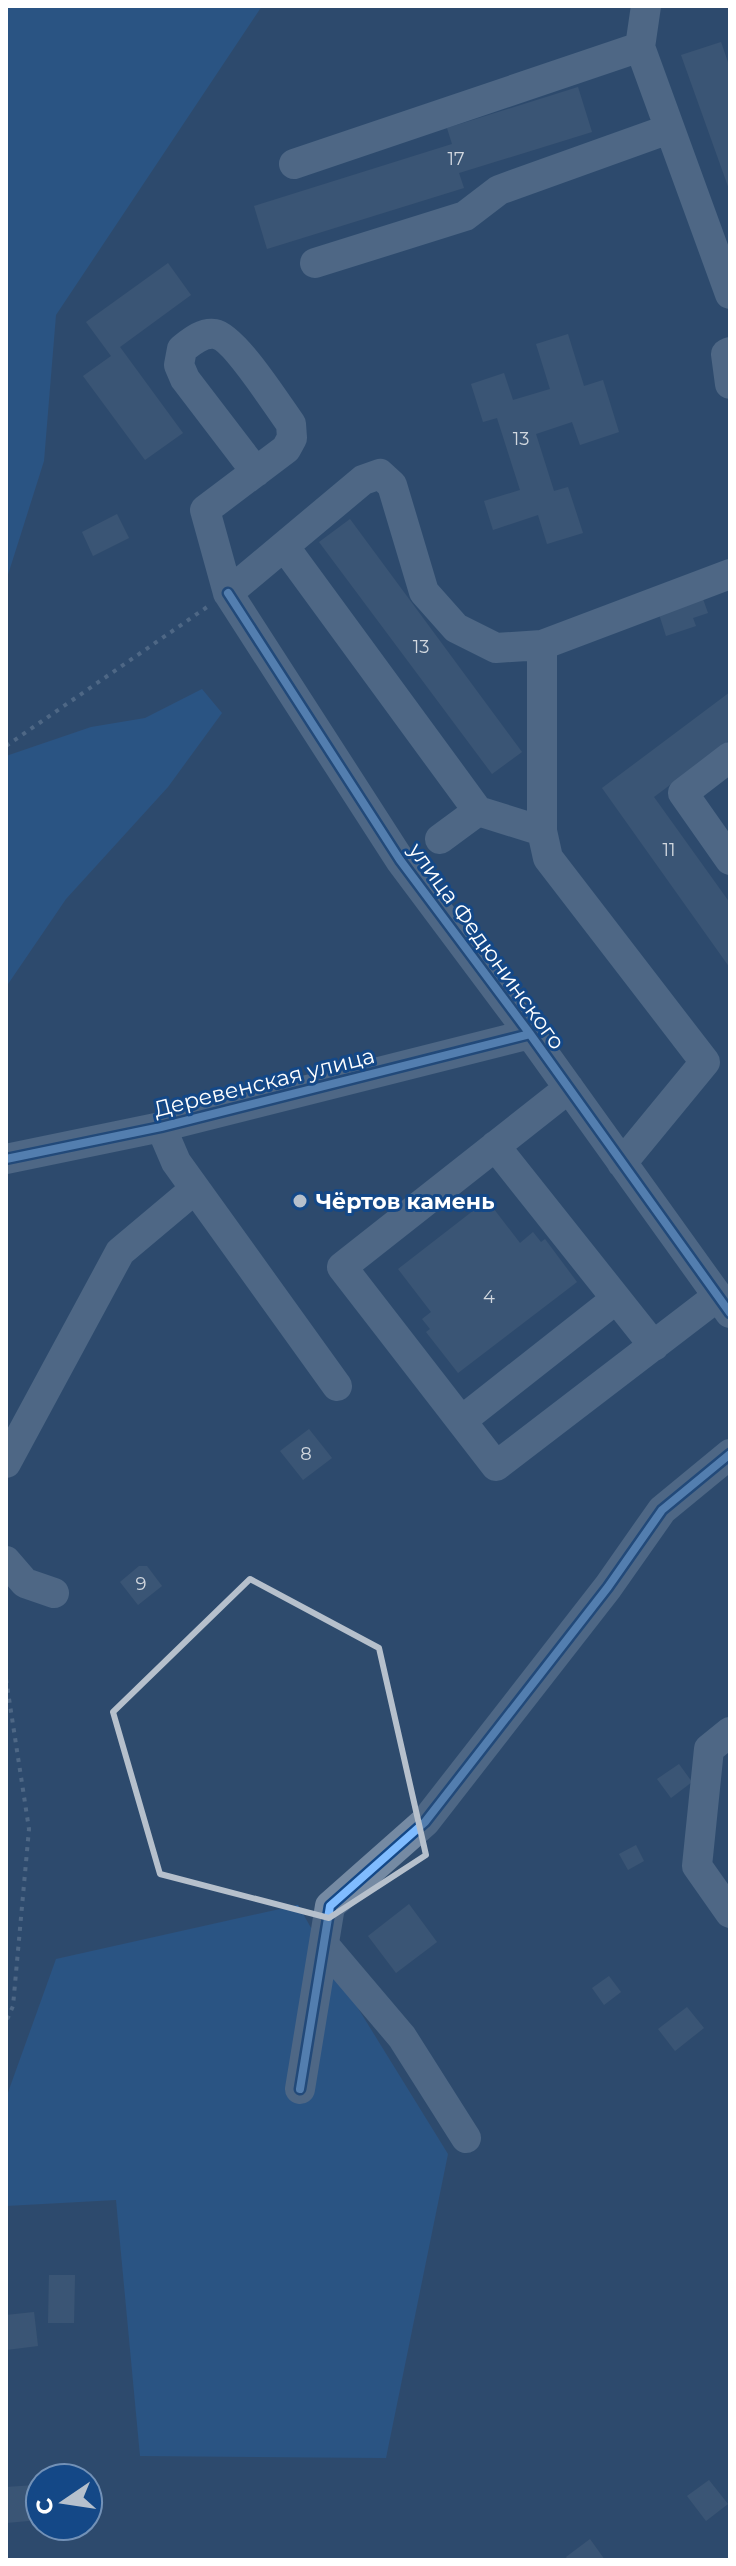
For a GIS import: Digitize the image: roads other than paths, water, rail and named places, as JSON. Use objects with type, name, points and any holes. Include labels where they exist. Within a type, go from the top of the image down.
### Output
[{"type":"street","points":[[646,6],[640,47],[730,294]]},
{"type":"street","points":[[294,164],[640,47]]},
{"type":"street","points":[[315,263],[465,216],[499,190],[669,129]]},
{"type":"street","points":[[730,352],[726,354],[730,384]]},
{"type":"street","name":"улица Федюнинского","points":[[256,472],[205,510],[228,593],[400,860],[530,1034],[724,1304]]},
{"type":"street","points":[[228,593],[363,480],[380,474],[392,485],[424,592],[456,628],[496,648],[542,645],[730,574]]},
{"type":"street","points":[[284,546],[478,811],[542,831]]},
{"type":"street","points":[[542,645],[542,831],[548,858],[705,1062],[622,1163]]},
{"type":"street","points":[[730,757],[683,793],[730,860]]},
{"type":"street","points":[[440,839],[478,811]]},
{"type":"street","name":"Деревенская улица","points":[[6,1159],[161,1127],[530,1034]]},
{"type":"street","points":[[569,1088],[342,1267],[496,1466],[654,1346],[724,1304]]},
{"type":"street","points":[[161,1127],[166,1145],[176,1162],[337,1386]]},
{"type":"street","points":[[495,1146],[654,1346]]},
{"type":"street","points":[[6,1463],[120,1252],[195,1189]]},
{"type":"street","points":[[461,1421],[616,1299]]},
{"type":"street","points":[[300,2089],[330,1906],[425,1822],[608,1587],[662,1510],[730,1454]]},
{"type":"street","points":[[6,1561],[25,1583],[54,1593]]},
{"type":"street","points":[[730,1732],[709,1749],[697,1866],[730,1913]]},
{"type":"street","points":[[324,1945],[402,2037],[466,2138]]},
{"type":"place","name":"Чёртов камень","points":[[300,1201]]}]
